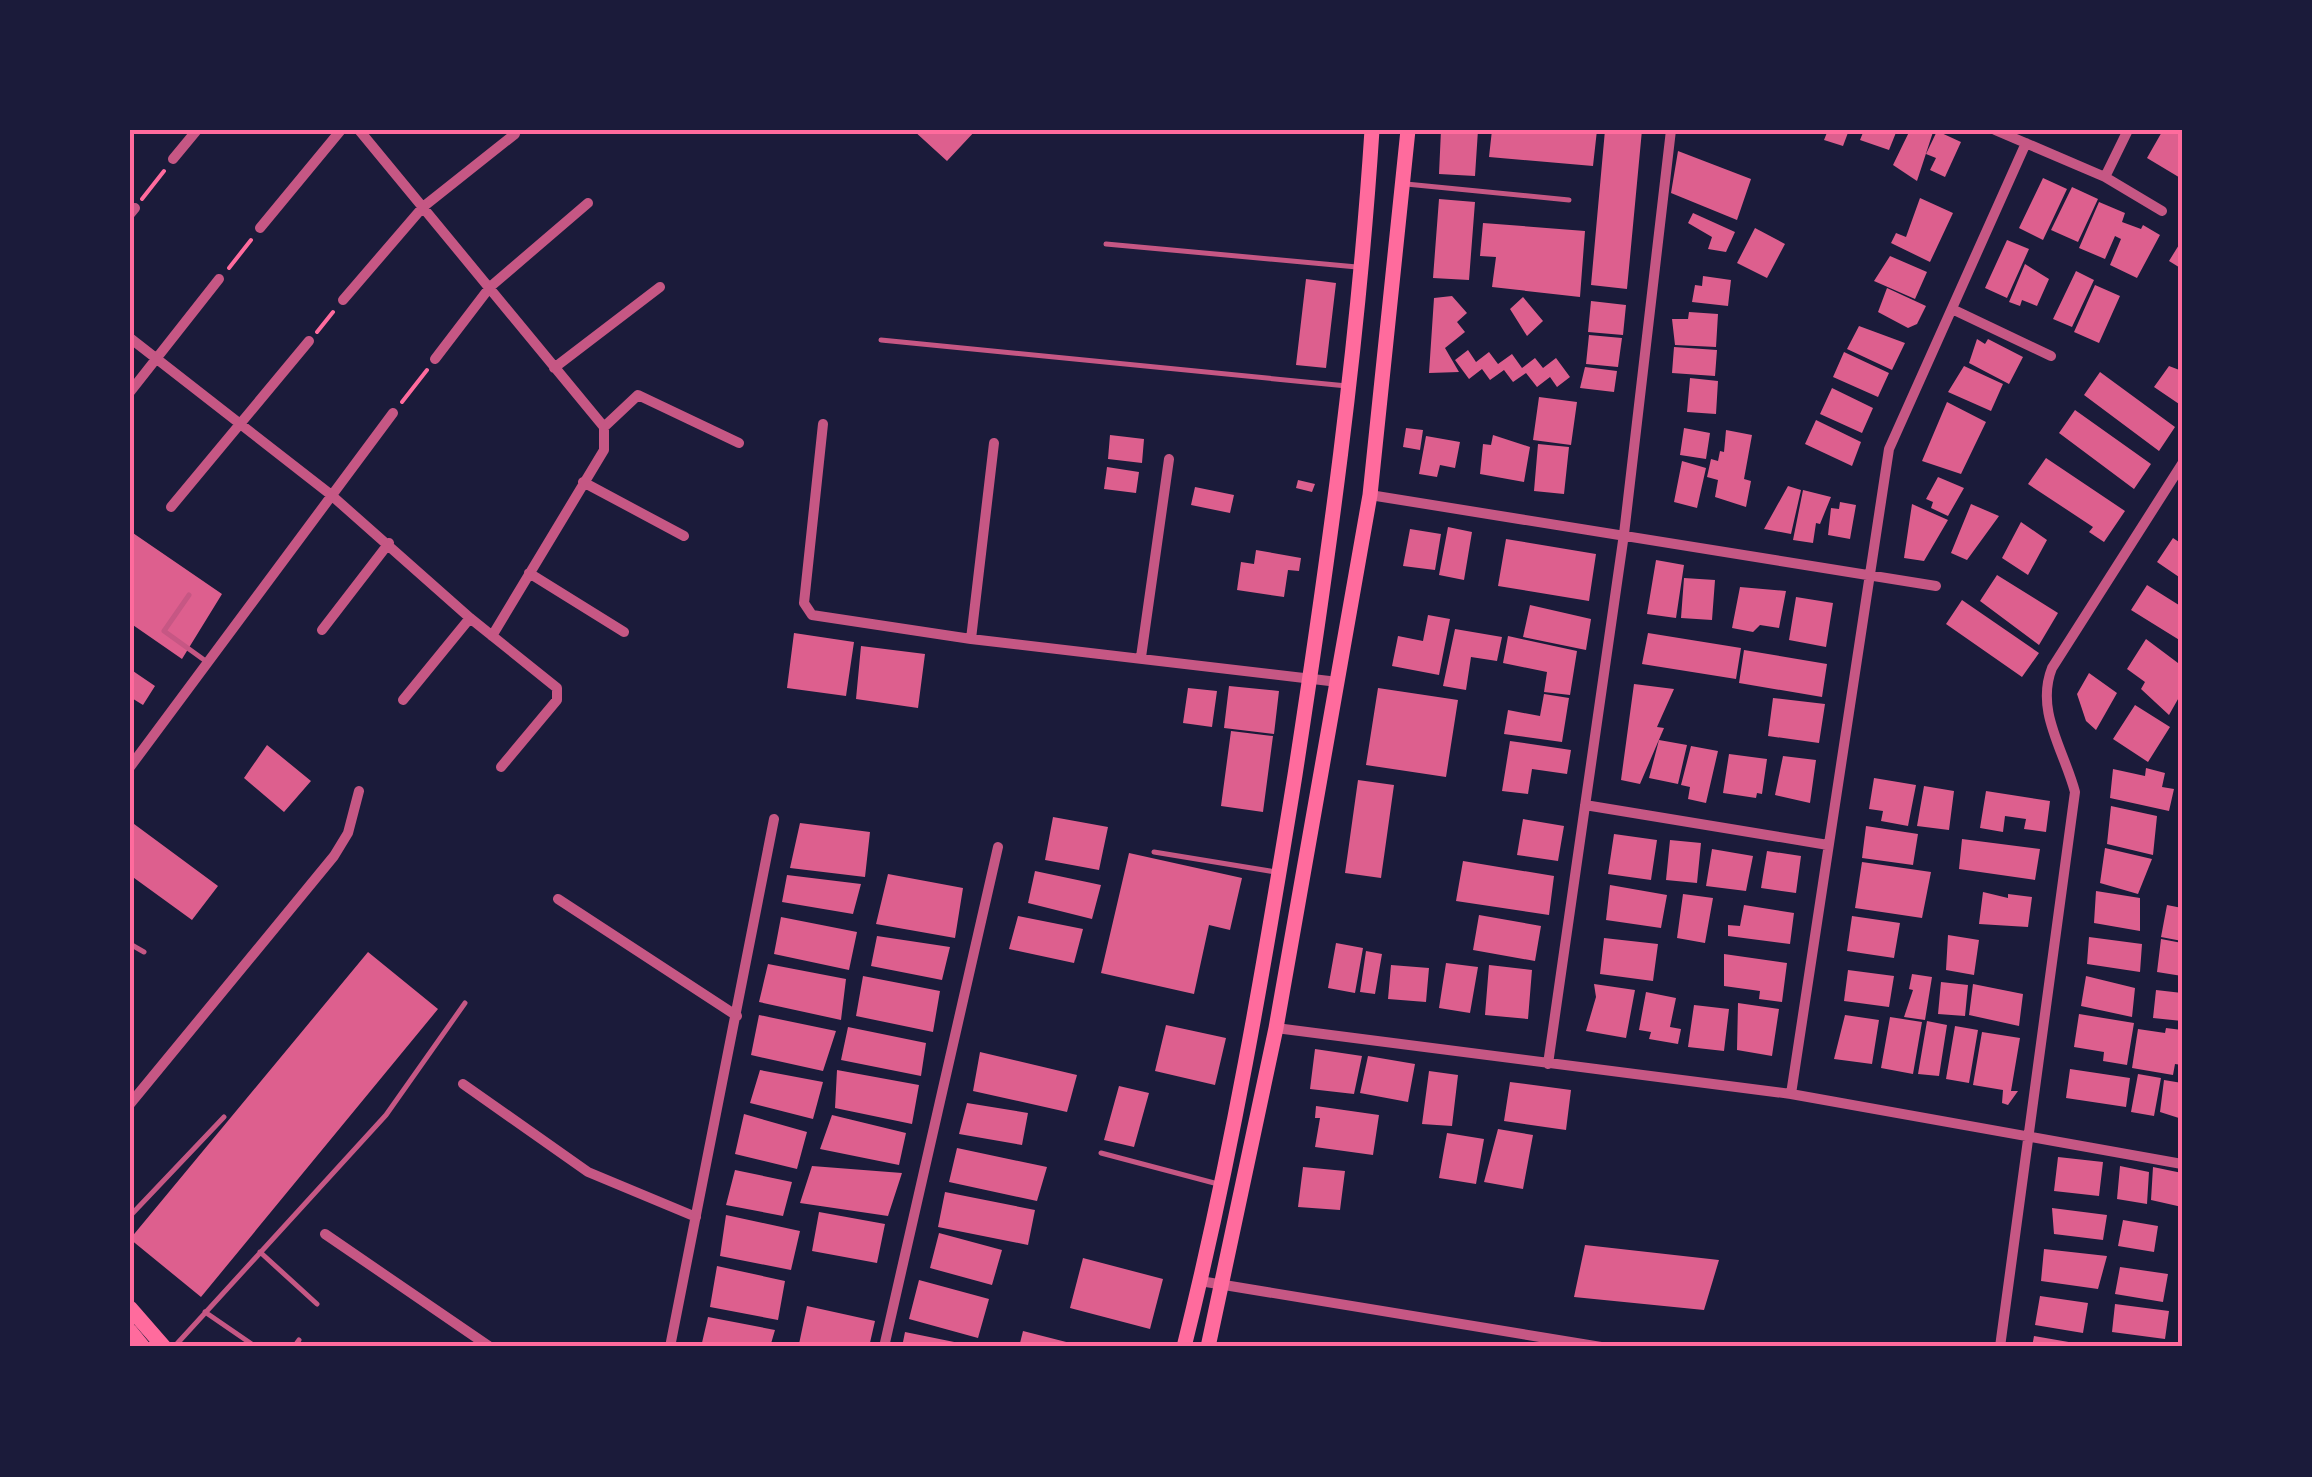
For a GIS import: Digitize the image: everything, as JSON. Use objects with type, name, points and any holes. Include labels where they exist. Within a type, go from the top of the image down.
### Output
[{"type":"main road","points":[[1184,1347],[1258,1005],[1310,678],[1350,387],[1372,130]]},
{"type":"main road","points":[[1208,1347],[1276,1028],[1370,495],[1408,130]]},
{"type":"main road","points":[[130,1308],[164,1347]]},
{"type":"main road","points":[[130,1331],[143,1347]]},
{"type":"street","points":[[173,159],[196,130]]},
{"type":"street","points":[[260,228],[341,130]]},
{"type":"street","points":[[359,130],[604,426],[604,450],[492,636]]},
{"type":"street","points":[[1548,1064],[1624,534],[1671,130]]},
{"type":"street","points":[[1995,130],[2105,177],[2162,211]]},
{"type":"street","points":[[2105,177],[2128,130]]},
{"type":"street","points":[[343,300],[423,207],[514,134]]},
{"type":"street","points":[[1791,1094],[1888,449],[2026,143]]},
{"type":"street","points":[[435,360],[490,287],[588,203]]},
{"type":"street","points":[[130,392],[220,279]]},
{"type":"street","points":[[554,368],[660,287]]},
{"type":"street","points":[[1952,309],[2051,356]]},
{"type":"street","points":[[130,338],[330,494],[560,694],[501,766]]},
{"type":"street","points":[[171,506],[309,341]]},
{"type":"street","points":[[604,426],[638,395],[739,443]]},
{"type":"street","points":[[130,767],[393,413]]},
{"type":"street","points":[[823,424],[804,602],[807,610],[971,639],[1338,682]]},
{"type":"street","points":[[971,639],[994,443]]},
{"type":"street","points":[[1141,657],[1169,459]]},
{"type":"street","points":[[2000,1347],[2075,792],[2046,712],[2044,686],[2182,464]]},
{"type":"street","points":[[584,482],[684,536]]},
{"type":"street","points":[[1370,495],[1936,586]]},
{"type":"street","points":[[322,630],[389,543]]},
{"type":"street","points":[[530,573],[624,632]]},
{"type":"street","points":[[402,700],[470,618]]},
{"type":"street","points":[[130,1104],[334,856],[348,833],[359,791]]},
{"type":"street","points":[[1585,805],[1828,845]]},
{"type":"street","points":[[670,1347],[774,819]]},
{"type":"street","points":[[884,1347],[998,847]]},
{"type":"street","points":[[558,899],[737,1016]]},
{"type":"street","points":[[1276,1028],[1791,1094],[2182,1164]]},
{"type":"street","points":[[463,1084],[588,1172],[696,1216]]},
{"type":"street","points":[[325,1234],[490,1347]]},
{"type":"street","points":[[1200,1281],[1601,1347]]},
{"type":"lane","points":[[1403,183],[1568,200]]},
{"type":"lane","points":[[1106,244],[1363,267]]},
{"type":"lane","points":[[881,340],[1350,387]]},
{"type":"lane","points":[[189,595],[164,630],[208,662]]},
{"type":"lane","points":[[1154,852],[1279,872]]},
{"type":"lane","points":[[130,944],[144,952]]},
{"type":"lane","points":[[174,1347],[386,1115],[465,1003]]},
{"type":"lane","points":[[130,1216],[224,1117]]},
{"type":"lane","points":[[1101,1153],[1221,1184]]},
{"type":"lane","points":[[260,1252],[317,1304]]},
{"type":"lane","points":[[205,1312],[256,1347]]},
{"type":"lane","points":[[294,1347],[299,1340]]},
{"type":"path","points":[[132,211],[173,159]]},
{"type":"path","points":[[220,279],[260,228]]},
{"type":"path","points":[[309,341],[343,300]]},
{"type":"path","points":[[393,413],[435,360]]},
{"type":"building","points":[[913,130],[976,130],[947,161]]},
{"type":"building","points":[[1441,130],[1478,130],[1475,176],[1439,174]]},
{"type":"building","points":[[1492,130],[1597,130],[1593,166],[1489,157]]},
{"type":"building","points":[[1605,130],[1642,130],[1627,289],[1591,285]]},
{"type":"building","points":[[1828,130],[1849,130],[1843,146],[1824,140]]},
{"type":"building","points":[[1864,130],[1897,130],[1889,150],[1860,140]]},
{"type":"building","points":[[1910,130],[1933,132],[1917,181],[1893,165]]},
{"type":"building","points":[[2163,130],[2182,130],[2182,179],[2147,158]]},
{"type":"building","points":[[1937,131],[1961,142],[1945,177],[1930,170],[1936,158],[1926,154]]},
{"type":"building","points":[[1678,151],[1751,179],[1737,220],[1671,193]]},
{"type":"building","points":[[2043,178],[2067,189],[2043,240],[2019,228]]},
{"type":"building","points":[[2072,187],[2098,199],[2078,242],[2051,230]]},
{"type":"building","points":[[1920,198],[1953,213],[1930,262],[1891,243],[1896,233],[1906,237]]},
{"type":"building","points":[[1439,199],[1475,202],[1469,280],[1433,278]]},
{"type":"building","points":[[2099,202],[2125,213],[2122,222],[2141,229],[2143,225],[2160,235],[2137,278],[2110,265],[2121,239],[2115,236],[2105,259],[2079,248]]},
{"type":"building","points":[[1693,213],[1735,232],[1726,252],[1708,249],[1712,237],[1688,223]]},
{"type":"building","points":[[1483,223],[1585,231],[1580,297],[1492,287],[1496,257],[1480,256]]},
{"type":"building","points":[[1755,228],[1785,244],[1767,278],[1737,263]]},
{"type":"building","points":[[2007,240],[2029,249],[2007,298],[1985,288]]},
{"type":"building","points":[[2182,240],[2182,269],[2169,261]]},
{"type":"building","points":[[1890,256],[1927,272],[1915,299],[1874,281]]},
{"type":"building","points":[[2025,264],[2049,279],[2037,306],[2022,300],[2020,306],[2009,302]]},
{"type":"building","points":[[2076,271],[2094,280],[2072,327],[2053,319]]},
{"type":"building","points":[[1703,276],[1731,280],[1728,306],[1692,302],[1695,285],[1702,286]]},
{"type":"building","points":[[1306,279],[1336,283],[1326,368],[1296,365]]},
{"type":"building","points":[[2095,285],[2120,296],[2099,343],[2074,332]]},
{"type":"building","points":[[1887,288],[1926,306],[1917,324],[1908,328],[1878,312]]},
{"type":"building","points":[[1452,296],[1467,313],[1457,322],[1465,332],[1445,348],[1459,372],[1429,373],[1434,298]]},
{"type":"building","points":[[1523,297],[1543,321],[1527,336],[1510,309]]},
{"type":"building","points":[[1591,301],[1626,305],[1623,335],[1588,332]]},
{"type":"building","points":[[1689,312],[1718,314],[1716,347],[1675,345],[1672,319],[1688,319]]},
{"type":"building","points":[[1859,326],[1905,343],[1892,370],[1847,349]]},
{"type":"building","points":[[1589,335],[1622,338],[1618,367],[1586,364]]},
{"type":"building","points":[[1977,339],[1985,344],[1988,339],[2023,357],[2009,384],[1969,363]]},
{"type":"building","points":[[1674,347],[1717,350],[1715,376],[1672,373]]},
{"type":"building","points":[[1468,350],[1476,362],[1489,352],[1498,364],[1512,354],[1522,368],[1535,358],[1543,368],[1556,358],[1570,377],[1557,387],[1550,377],[1537,387],[1526,373],[1513,382],[1504,370],[1490,380],[1482,369],[1469,379],[1455,360]]},
{"type":"building","points":[[1844,352],[1889,373],[1878,397],[1833,377]]},
{"type":"building","points":[[1964,366],[2003,384],[1991,411],[1948,392]]},
{"type":"building","points":[[2169,366],[2182,371],[2182,406],[2154,387]]},
{"type":"building","points":[[1585,367],[1617,371],[1614,392],[1580,388]]},
{"type":"building","points":[[2100,372],[2175,427],[2159,451],[2084,395]]},
{"type":"building","points":[[1690,378],[1718,381],[1716,414],[1687,412]]},
{"type":"building","points":[[1832,388],[1873,408],[1862,433],[1820,414]]},
{"type":"building","points":[[1539,397],[1577,402],[1571,445],[1533,440]]},
{"type":"building","points":[[1947,402],[1986,422],[1961,474],[1922,461]]},
{"type":"building","points":[[2075,410],[2151,464],[2134,489],[2059,433]]},
{"type":"building","points":[[1816,420],[1861,442],[1852,466],[1805,444]]},
{"type":"building","points":[[1406,428],[1423,430],[1420,450],[1403,447]]},
{"type":"building","points":[[1684,428],[1710,433],[1706,459],[1680,455]]},
{"type":"building","points":[[1726,430],[1752,435],[1744,479],[1751,481],[1746,507],[1715,497],[1718,480],[1707,477],[1711,459],[1718,461],[1720,451],[1724,452]]},
{"type":"building","points":[[1110,435],[1144,439],[1142,463],[1108,459]]},
{"type":"building","points":[[1493,435],[1530,447],[1524,482],[1480,474],[1483,444],[1491,445]]},
{"type":"building","points":[[1426,436],[1460,442],[1455,468],[1440,465],[1437,477],[1419,474]]},
{"type":"building","points":[[1538,444],[1569,447],[1564,494],[1534,491]]},
{"type":"building","points":[[2046,458],[2125,511],[2104,542],[2089,532],[2093,527],[2028,484]]},
{"type":"building","points":[[1682,461],[1706,468],[1697,508],[1674,502]]},
{"type":"building","points":[[1107,467],[1139,472],[1136,493],[1104,489]]},
{"type":"building","points":[[1938,477],[1964,488],[1948,516],[1931,508],[1933,502],[1926,499]]},
{"type":"building","points":[[1298,480],[1315,484],[1312,492],[1296,488]]},
{"type":"building","points":[[1788,486],[1801,490],[1791,534],[1764,529]]},
{"type":"building","points":[[1195,487],[1234,495],[1230,513],[1191,505]]},
{"type":"building","points":[[1803,490],[1831,497],[1820,524],[1816,523],[1813,543],[1793,540]]},
{"type":"building","points":[[1840,502],[1856,505],[1850,539],[1828,535],[1831,508],[1839,509]]},
{"type":"building","points":[[1912,504],[1948,520],[1924,561],[1904,558]]},
{"type":"building","points":[[1971,504],[1999,516],[1967,560],[1951,553]]},
{"type":"building","points":[[2021,522],[2047,540],[2028,575],[2002,558]]},
{"type":"building","points":[[1448,527],[1472,532],[1464,580],[1439,575]]},
{"type":"building","points":[[1410,529],[1441,534],[1435,570],[1403,566]]},
{"type":"building","points":[[130,531],[222,594],[182,659],[130,623]]},
{"type":"building","points":[[2173,538],[2182,544],[2179,577],[2157,562]]},
{"type":"building","points":[[1506,539],[1596,554],[1589,601],[1498,586]]},
{"type":"building","points":[[1256,550],[1301,558],[1299,571],[1288,570],[1284,597],[1237,590],[1241,562],[1254,564]]},
{"type":"building","points":[[1656,560],[1684,565],[1676,618],[1647,614]]},
{"type":"building","points":[[1997,575],[2058,613],[2039,645],[1980,601]]},
{"type":"building","points":[[1684,578],[1715,580],[1712,620],[1681,618]]},
{"type":"building","points":[[2147,585],[2182,607],[2181,641],[2131,610]]},
{"type":"building","points":[[1740,587],[1786,591],[1779,628],[1760,625],[1753,632],[1732,628]]},
{"type":"building","points":[[1796,597],[1833,603],[1826,647],[1789,640]]},
{"type":"building","points":[[1962,600],[2039,653],[2022,677],[1946,624]]},
{"type":"building","points":[[1530,605],[1591,619],[1586,650],[1523,637]]},
{"type":"building","points":[[1428,615],[1450,619],[1439,675],[1392,666],[1398,636],[1423,641]]},
{"type":"building","points":[[1455,629],[1502,637],[1497,661],[1471,657],[1466,690],[1443,686]]},
{"type":"building","points":[[794,633],[854,642],[846,696],[787,688]]},
{"type":"building","points":[[1648,633],[1741,648],[1736,679],[1642,664]]},
{"type":"building","points":[[1508,636],[1577,651],[1570,695],[1544,692],[1547,672],[1503,663]]},
{"type":"building","points":[[2146,639],[2182,666],[2182,692],[2169,715],[2141,689],[2145,682],[2127,669]]},
{"type":"building","points":[[861,646],[925,654],[918,708],[856,699]]},
{"type":"building","points":[[1744,650],[1827,664],[1822,697],[1739,683]]},
{"type":"building","points":[[130,669],[155,686],[143,705],[130,697]]},
{"type":"building","points":[[2089,673],[2117,693],[2096,730],[2086,721],[2077,694]]},
{"type":"building","points":[[1634,684],[1674,689],[1657,727],[1664,728],[1640,784],[1621,780]]},
{"type":"building","points":[[1229,686],[1279,691],[1274,734],[1224,728]]},
{"type":"building","points":[[1188,688],[1217,691],[1212,727],[1183,723]]},
{"type":"building","points":[[1378,688],[1458,700],[1446,777],[1366,765]]},
{"type":"building","points":[[1544,694],[1569,698],[1562,742],[1504,734],[1508,710],[1540,716]]},
{"type":"building","points":[[1773,698],[1825,704],[1819,743],[1768,736]]},
{"type":"building","points":[[2135,705],[2170,727],[2148,762],[2113,739]]},
{"type":"building","points":[[1231,731],[1273,736],[1263,812],[1221,806]]},
{"type":"building","points":[[1659,740],[1687,745],[1678,784],[1649,778]]},
{"type":"building","points":[[1510,741],[1571,750],[1567,774],[1532,769],[1528,794],[1502,791]]},
{"type":"building","points":[[267,745],[311,781],[284,812],[244,778]]},
{"type":"building","points":[[1691,746],[1718,751],[1706,803],[1688,799],[1690,787],[1681,785]]},
{"type":"building","points":[[1729,754],[1767,759],[1762,794],[1757,793],[1756,798],[1723,793]]},
{"type":"building","points":[[1783,756],[1816,760],[1810,803],[1775,795]]},
{"type":"building","points":[[2146,768],[2165,773],[2162,787],[2174,789],[2169,811],[2110,798],[2113,769],[2145,776]]},
{"type":"building","points":[[1874,778],[1916,785],[1908,826],[1881,821],[1883,811],[1869,809]]},
{"type":"building","points":[[1358,780],[1394,785],[1381,878],[1345,873]]},
{"type":"building","points":[[1924,786],[1954,791],[1949,830],[1917,826]]},
{"type":"building","points":[[1986,791],[2050,801],[2046,832],[2024,829],[2026,819],[2005,816],[2003,832],[1980,828]]},
{"type":"building","points":[[2111,806],[2157,816],[2153,855],[2107,844]]},
{"type":"building","points":[[1053,817],[1108,827],[1099,870],[1045,860]]},
{"type":"building","points":[[1523,819],[1564,826],[1558,861],[1517,855]]},
{"type":"building","points":[[130,821],[218,886],[192,920],[130,875]]},
{"type":"building","points":[[800,823],[870,832],[865,877],[790,868]]},
{"type":"building","points":[[1866,826],[1918,834],[1913,865],[1862,858]]},
{"type":"building","points":[[1614,834],[1657,840],[1651,880],[1608,874]]},
{"type":"building","points":[[1962,839],[2040,849],[2035,880],[1959,869]]},
{"type":"building","points":[[1670,840],[1701,843],[1697,883],[1666,880]]},
{"type":"building","points":[[2105,848],[2152,859],[2138,894],[2100,883]]},
{"type":"building","points":[[1712,849],[1753,856],[1746,891],[1706,886]]},
{"type":"building","points":[[1767,851],[1801,856],[1796,893],[1761,888]]},
{"type":"building","points":[[1129,853],[1242,878],[1230,930],[1209,925],[1194,994],[1101,973]]},
{"type":"building","points":[[1463,861],[1554,876],[1549,915],[1456,901]]},
{"type":"building","points":[[1862,862],[1931,872],[1922,918],[1855,908]]},
{"type":"building","points":[[1035,871],[1101,885],[1092,919],[1028,903]]},
{"type":"building","points":[[888,874],[963,888],[955,938],[876,924]]},
{"type":"building","points":[[787,875],[861,884],[853,914],[782,902]]},
{"type":"building","points":[[1610,885],[1667,895],[1661,928],[1606,920]]},
{"type":"building","points":[[2096,891],[2140,898],[2140,931],[2094,923]]},
{"type":"building","points":[[1983,892],[2008,898],[2008,894],[2032,897],[2028,927],[1979,924]]},
{"type":"building","points":[[1683,894],[1713,898],[1705,943],[1677,938]]},
{"type":"building","points":[[1744,905],[1794,913],[1790,944],[1728,936],[1728,925],[1740,926]]},
{"type":"building","points":[[2167,905],[2182,908],[2182,941],[2161,937]]},
{"type":"building","points":[[1479,915],[1541,926],[1535,961],[1473,950]]},
{"type":"building","points":[[1018,916],[1083,929],[1074,963],[1009,949]]},
{"type":"building","points":[[1852,916],[1900,923],[1894,958],[1847,951]]},
{"type":"building","points":[[781,917],[857,932],[849,970],[774,954]]},
{"type":"building","points":[[1948,935],[1979,940],[1974,975],[1946,970]]},
{"type":"building","points":[[877,936],[950,947],[942,980],[871,966]]},
{"type":"building","points":[[2089,937],[2142,944],[2140,972],[2087,964]]},
{"type":"building","points":[[1604,938],[1658,944],[1653,981],[1600,974]]},
{"type":"building","points":[[2161,939],[2182,943],[2182,976],[2157,972]]},
{"type":"building","points":[[1336,943],[1363,948],[1355,993],[1328,988]]},
{"type":"building","points":[[1366,951],[1382,954],[1375,994],[1360,992]]},
{"type":"building","points":[[368,952],[438,1009],[201,1297],[130,1239]]},
{"type":"building","points":[[1724,954],[1787,963],[1782,1002],[1759,999],[1760,991],[1724,986]]},
{"type":"building","points":[[1446,963],[1478,967],[1470,1013],[1439,1008]]},
{"type":"building","points":[[768,964],[846,979],[841,1020],[759,1002]]},
{"type":"building","points":[[1391,965],[1429,968],[1426,1002],[1388,999]]},
{"type":"building","points":[[1489,965],[1532,970],[1528,1019],[1485,1015]]},
{"type":"building","points":[[1848,970],[1894,976],[1889,1007],[1844,1001]]},
{"type":"building","points":[[1912,974],[1932,977],[1925,1020],[1904,1017],[1913,990],[1909,989]]},
{"type":"building","points":[[863,976],[940,991],[933,1032],[856,1016]]},
{"type":"building","points":[[2086,976],[2135,988],[2132,1017],[2081,1006]]},
{"type":"building","points":[[1941,982],[1968,985],[1965,1016],[1938,1014]]},
{"type":"building","points":[[1594,984],[1635,990],[1626,1038],[1586,1031],[1596,997]]},
{"type":"building","points":[[1973,984],[2023,994],[2019,1026],[1969,1015]]},
{"type":"building","points":[[2156,990],[2182,993],[2182,1021],[2153,1018]]},
{"type":"building","points":[[1646,992],[1676,998],[1670,1027],[1681,1029],[1678,1044],[1649,1039],[1651,1032],[1639,1030]]},
{"type":"building","points":[[1738,1003],[1779,1009],[1772,1056],[1737,1050]]},
{"type":"building","points":[[1694,1005],[1729,1009],[1724,1051],[1688,1047]]},
{"type":"building","points":[[2079,1014],[2134,1023],[2127,1065],[2103,1061],[2104,1052],[2074,1047]]},
{"type":"building","points":[[759,1015],[836,1031],[823,1071],[751,1055]]},
{"type":"building","points":[[1845,1015],[1879,1020],[1872,1064],[1834,1059]]},
{"type":"building","points":[[1890,1017],[1922,1022],[1913,1074],[1881,1068]]},
{"type":"building","points":[[1927,1021],[1947,1025],[1939,1076],[1918,1074]]},
{"type":"building","points":[[1166,1025],[1226,1038],[1215,1085],[1155,1071]]},
{"type":"building","points":[[1955,1026],[1978,1030],[1969,1083],[1946,1079]]},
{"type":"building","points":[[848,1027],[926,1043],[921,1076],[841,1060]]},
{"type":"building","points":[[2166,1028],[2182,1030],[2182,1065],[2175,1064],[2173,1075],[2132,1068],[2138,1029],[2165,1033]]},
{"type":"building","points":[[1982,1032],[2020,1038],[2011,1091],[2018,1091],[2008,1105],[2002,1103],[2003,1090],[1973,1085]]},
{"type":"building","points":[[1315,1049],[1362,1056],[1354,1094],[1310,1089]]},
{"type":"building","points":[[980,1052],[1077,1075],[1067,1112],[973,1091]]},
{"type":"building","points":[[1368,1056],[1415,1064],[1408,1102],[1360,1093]]},
{"type":"building","points":[[2070,1069],[2130,1078],[2126,1107],[2066,1098]]},
{"type":"building","points":[[760,1070],[823,1082],[813,1119],[750,1103]]},
{"type":"building","points":[[837,1070],[919,1085],[912,1124],[835,1108]]},
{"type":"building","points":[[1429,1071],[1458,1075],[1452,1126],[1422,1124]]},
{"type":"building","points":[[2138,1074],[2161,1078],[2154,1116],[2131,1112]]},
{"type":"building","points":[[2164,1080],[2182,1083],[2182,1119],[2160,1112]]},
{"type":"building","points":[[1510,1082],[1571,1090],[1566,1130],[1504,1121]]},
{"type":"building","points":[[1119,1086],[1149,1093],[1134,1147],[1104,1140]]},
{"type":"building","points":[[967,1103],[1028,1113],[1022,1145],[959,1134]]},
{"type":"building","points":[[1316,1106],[1379,1115],[1373,1155],[1315,1147],[1320,1118],[1315,1118]]},
{"type":"building","points":[[744,1114],[807,1132],[797,1169],[735,1154]]},
{"type":"building","points":[[832,1115],[906,1133],[899,1165],[820,1149]]},
{"type":"building","points":[[1498,1129],[1533,1135],[1523,1189],[1484,1182]]},
{"type":"building","points":[[1447,1133],[1484,1139],[1476,1184],[1439,1178]]},
{"type":"building","points":[[957,1148],[1047,1167],[1037,1201],[949,1182]]},
{"type":"building","points":[[2058,1157],[2103,1162],[2099,1196],[2054,1191]]},
{"type":"building","points":[[812,1166],[902,1173],[888,1216],[800,1203]]},
{"type":"building","points":[[2120,1166],[2149,1172],[2147,1204],[2117,1199]]},
{"type":"building","points":[[1303,1167],[1345,1171],[1340,1210],[1298,1207]]},
{"type":"building","points":[[2153,1167],[2182,1173],[2182,1207],[2151,1200]]},
{"type":"building","points":[[735,1170],[792,1182],[783,1216],[726,1205]]},
{"type":"building","points":[[945,1192],[1035,1210],[1028,1245],[938,1227]]},
{"type":"building","points":[[2052,1208],[2107,1215],[2103,1240],[2054,1234]]},
{"type":"building","points":[[819,1212],[885,1224],[877,1263],[812,1251]]},
{"type":"building","points":[[726,1215],[800,1231],[791,1270],[720,1256]]},
{"type":"building","points":[[2123,1220],[2158,1226],[2154,1252],[2118,1246]]},
{"type":"building","points":[[939,1233],[1002,1250],[992,1285],[930,1268]]},
{"type":"building","points":[[1585,1245],[1719,1260],[1704,1310],[1574,1297]]},
{"type":"building","points":[[2044,1249],[2107,1256],[2098,1289],[2041,1281]]},
{"type":"building","points":[[1083,1258],[1163,1279],[1150,1329],[1070,1308]]},
{"type":"building","points":[[717,1266],[785,1281],[778,1320],[710,1307]]},
{"type":"building","points":[[2120,1267],[2168,1274],[2163,1302],[2115,1294]]},
{"type":"building","points":[[919,1280],[989,1299],[978,1338],[909,1319]]},
{"type":"building","points":[[2040,1296],[2088,1303],[2083,1333],[2035,1325]]},
{"type":"building","points":[[2115,1304],[2169,1311],[2165,1339],[2112,1332]]},
{"type":"building","points":[[807,1306],[875,1321],[869,1347],[799,1344]]},
{"type":"building","points":[[708,1317],[775,1330],[770,1347],[701,1347]]},
{"type":"building","points":[[1023,1331],[1082,1346],[1082,1347],[1019,1347]]},
{"type":"building","points":[[905,1332],[969,1345],[969,1347],[902,1347]]},
{"type":"building","points":[[2034,1336],[2086,1345],[2086,1347],[2032,1347]]}]
